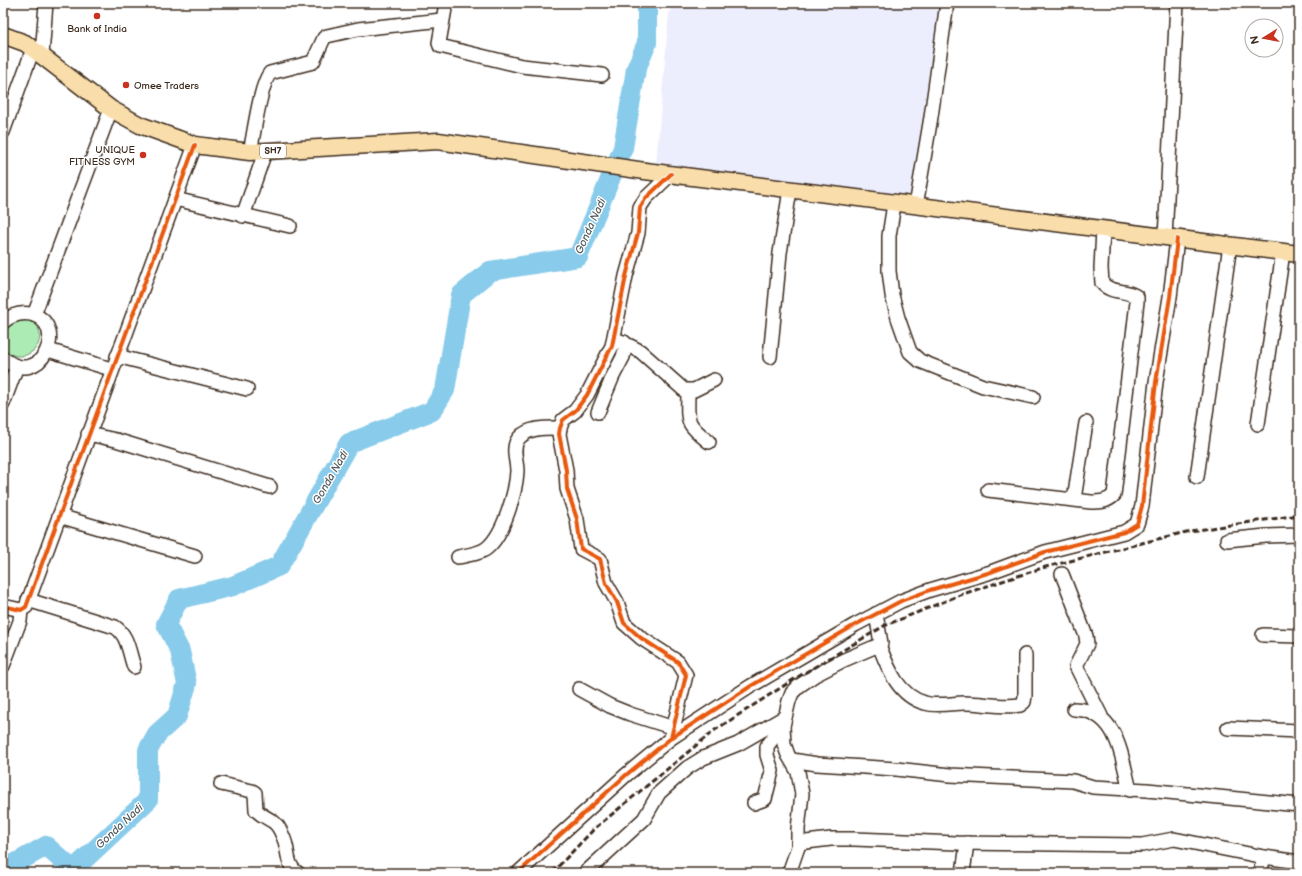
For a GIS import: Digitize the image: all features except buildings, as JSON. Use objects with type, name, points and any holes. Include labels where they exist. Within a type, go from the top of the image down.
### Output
[{"type":"main road","name":"SH7","points":[[3,35],[25,43],[111,109],[140,125],[195,144],[258,152],[431,140],[671,174]]},
{"type":"main road","points":[[671,174],[894,204],[1299,254]]},
{"type":"street","points":[[3,132],[38,53],[46,3]]},
{"type":"street","points":[[446,3],[442,20],[439,43],[440,46],[522,66],[602,75]]},
{"type":"street","points":[[916,206],[932,117],[947,3]]},
{"type":"street","points":[[518,873],[672,733],[876,614],[930,590],[988,573],[1045,552],[1124,532],[1137,524],[1142,506],[1156,382],[1170,297],[1173,64],[1177,3]]},
{"type":"street","points":[[243,216],[258,152],[266,77],[270,73],[313,62],[324,38],[327,36],[358,29],[442,20]]},
{"type":"street","points":[[34,315],[111,109]]},
{"type":"street","points":[[3,666],[195,144]]},
{"type":"street","points":[[671,174],[646,198],[640,207],[638,233],[626,276],[619,340],[587,395],[575,411],[564,420],[559,434],[567,489],[577,519],[581,549],[600,559],[606,583],[617,602],[624,623],[641,638],[678,662],[686,675],[672,733]]},
{"type":"street","points":[[770,357],[780,253],[790,190]]},
{"type":"street","points":[[175,199],[290,226]]},
{"type":"street","points":[[894,204],[889,236],[888,271],[898,318],[910,352],[920,361],[983,386],[1033,397]]},
{"type":"street","points":[[988,490],[1102,502],[1110,499],[1114,494],[1136,313],[1136,297],[1133,294],[1109,290],[1102,283],[1100,268],[1103,230]]},
{"type":"street","points":[[1197,477],[1230,246]]},
{"type":"street","points":[[1258,424],[1283,252]]},
{"type":"street","points":[[3,322],[10,316],[18,313],[34,315],[41,320],[50,334],[48,350],[44,357],[32,366],[17,366],[3,358]]},
{"type":"street","points":[[619,340],[640,351],[684,390],[688,391],[714,380]]},
{"type":"street","points":[[598,412],[613,376],[624,357],[625,349],[619,340]]},
{"type":"street","points":[[48,350],[111,369]]},
{"type":"street","points":[[117,356],[247,389]]},
{"type":"street","points":[[3,404],[17,366]]},
{"type":"street","points":[[688,391],[689,423],[693,429],[709,442]]},
{"type":"street","points":[[1074,499],[1086,423]]},
{"type":"street","points":[[458,557],[488,548],[499,532],[513,492],[517,471],[515,450],[519,439],[532,430],[560,428]]},
{"type":"street","points":[[88,434],[116,440],[270,487]]},
{"type":"street","points":[[59,516],[195,556]]},
{"type":"street","points":[[1227,540],[1266,536],[1299,535]]},
{"type":"street","points":[[1062,574],[1086,636],[1087,644],[1076,666],[1079,677],[1095,702],[1101,716],[1111,729],[1119,747],[1130,790]]},
{"type":"street","points":[[3,606],[25,605],[115,627],[122,631],[134,667]]},
{"type":"street","points":[[876,614],[881,643],[879,645],[897,684],[915,699],[924,703],[1020,705],[1024,702],[1025,696],[1025,655]]},
{"type":"street","points":[[1264,635],[1299,636]]},
{"type":"street","points":[[789,873],[795,858],[798,843],[802,794],[798,772],[785,750],[784,722],[792,693],[799,686],[844,660],[879,645]]},
{"type":"street","points":[[579,689],[672,733]]},
{"type":"street","points":[[1074,709],[1093,711],[1101,716]]},
{"type":"street","points":[[754,803],[765,799],[772,771],[767,755],[767,746],[784,722]]},
{"type":"street","points":[[585,873],[644,819],[659,794],[687,768],[703,758],[738,744],[784,722]]},
{"type":"street","points":[[1228,728],[1299,731]]},
{"type":"street","points":[[792,760],[817,764],[896,769],[950,775],[1026,780],[1068,780],[1093,787],[1299,805]]},
{"type":"street","points":[[221,784],[255,793],[256,810],[260,815],[276,822],[285,841],[292,869],[298,873]]},
{"type":"street","points":[[798,843],[854,838],[967,844],[1142,845],[1174,839],[1264,857],[1299,862]]},
{"type":"street","points":[[964,873],[967,844]]},
{"type":"street","points":[[1260,873],[1264,857]]},
{"type":"shaded area","points":[[675,3],[953,3],[918,196],[656,164],[669,13]]},
{"type":"green space","points":[[15,316],[34,321],[39,331],[40,339],[37,347],[31,352],[17,356],[9,353],[3,346],[3,325]]},
{"type":"waterway","name":"Gonda Nadi","points":[[5,873],[7,868],[46,846],[73,870],[148,800],[148,750],[157,734],[177,716],[187,684],[180,651],[166,624],[179,599],[233,586],[279,566],[349,443],[432,411],[445,390],[461,295],[490,271],[578,257],[623,148],[636,69],[647,43],[647,3]]},
{"type":"railway","points":[[552,873],[594,829],[715,730],[796,678],[884,626],[960,595],[1042,568],[1190,531],[1299,515]]},
{"type":"cycle path","points":[[3,606],[21,610],[26,607],[195,145]]},
{"type":"cycle path","points":[[671,174],[646,198],[640,207],[638,233],[626,276],[612,346],[587,395],[575,411],[563,420],[559,434],[566,470],[567,489],[577,519],[581,549],[600,559],[606,583],[617,602],[624,623],[641,638],[678,662],[686,675],[671,738]]},
{"type":"cycle path","points":[[518,873],[626,775],[671,738],[751,686],[855,625],[901,601],[930,590],[988,573],[1045,552],[1124,532],[1137,524],[1142,506],[1156,382],[1170,297],[1177,239]]},
{"type":"place","name":"Bank of India","points":[[97,16]]},
{"type":"place","name":"Omee Traders","points":[[126,85]]},
{"type":"place","name":"UNIQUE FITNESS GYM","points":[[143,155]]}]
